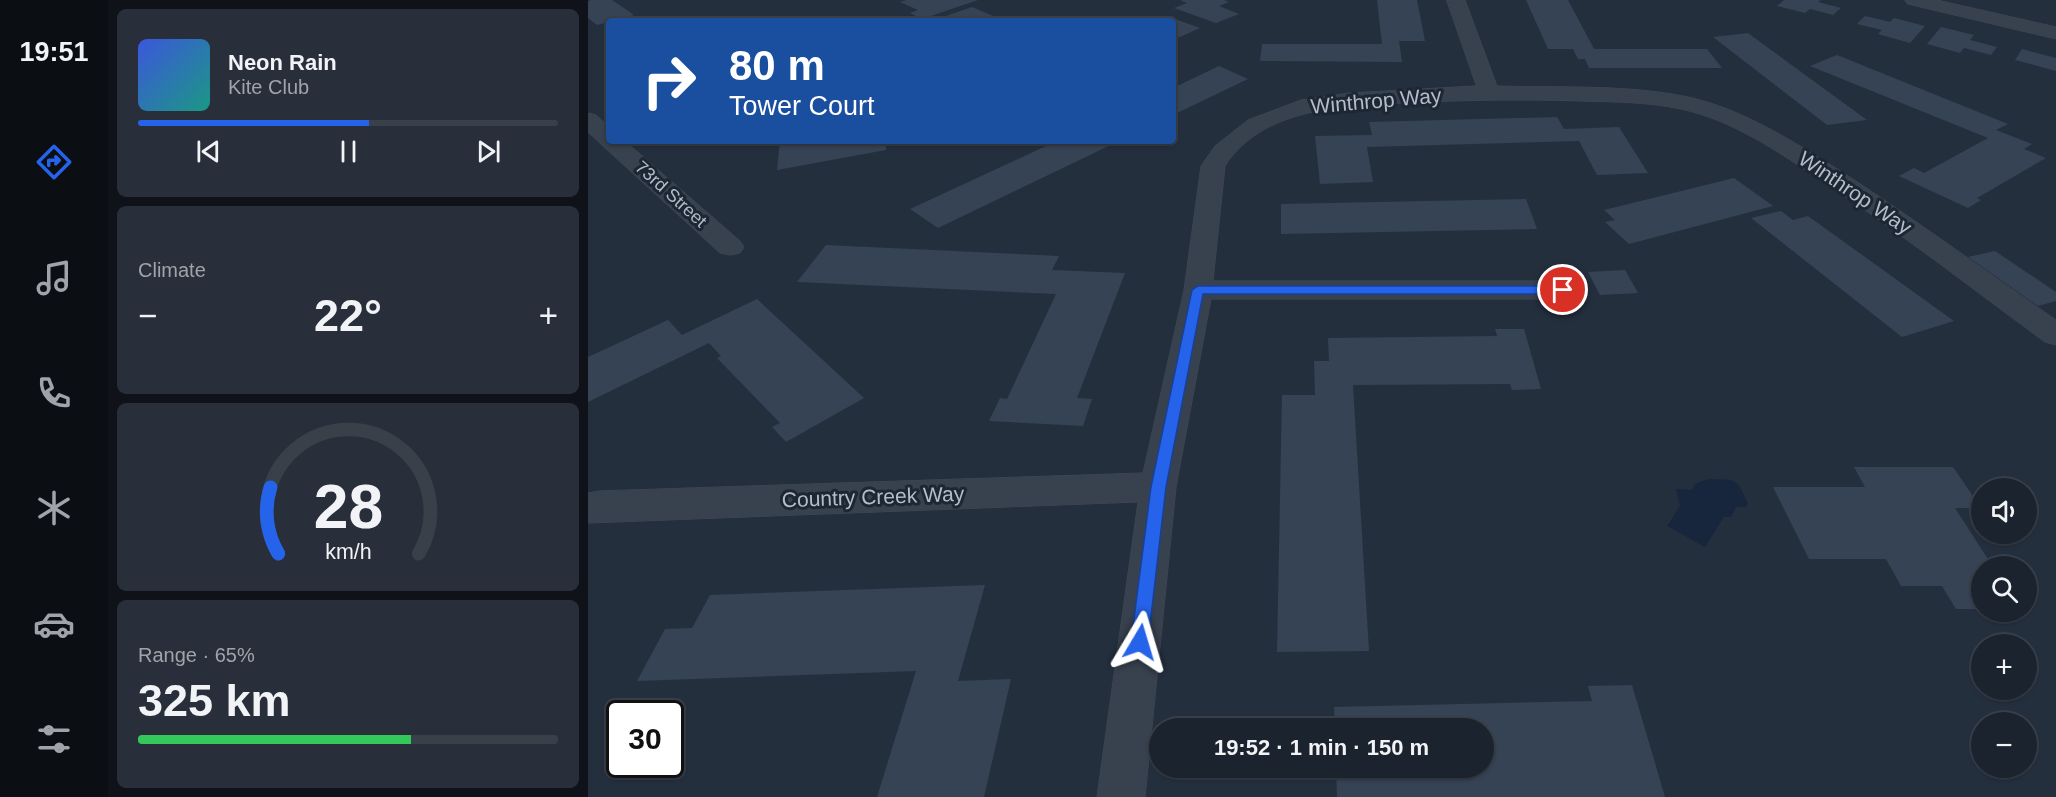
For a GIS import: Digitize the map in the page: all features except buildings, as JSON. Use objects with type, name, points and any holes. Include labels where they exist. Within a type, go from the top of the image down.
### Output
[{"type":"street","points":[[1456,0],[1489,92]]},
{"type":"street","points":[[1914,0],[2014,15],[2056,33]]},
{"type":"street","name":"Winthrop Way","points":[[1121,797],[1158,487],[1198,290],[1213,166],[1223,151],[1238,137],[1277,115],[1324,102],[1350,99],[1489,92],[1662,99],[1711,110],[1781,144],[1874,204],[2056,335]]},
{"type":"street","name":"73rd Street","points":[[588,120],[606,136]]},
{"type":"street","name":"73rd Street","points":[[614,144],[730,247]]},
{"type":"street","points":[[1198,290],[1563,290]]},
{"type":"street","name":"Country Creek Way","points":[[588,508],[1158,487]]},
{"type":"water","points":[[1708,479],[1735,482],[1748,504],[1746,507],[1736,507],[1731,517],[1724,517],[1705,547],[1667,526],[1680,506],[1676,489],[1692,490],[1695,484]]},
{"type":"route","points":[[1140,642],[1158,487],[1198,290],[1563,290]]}]
